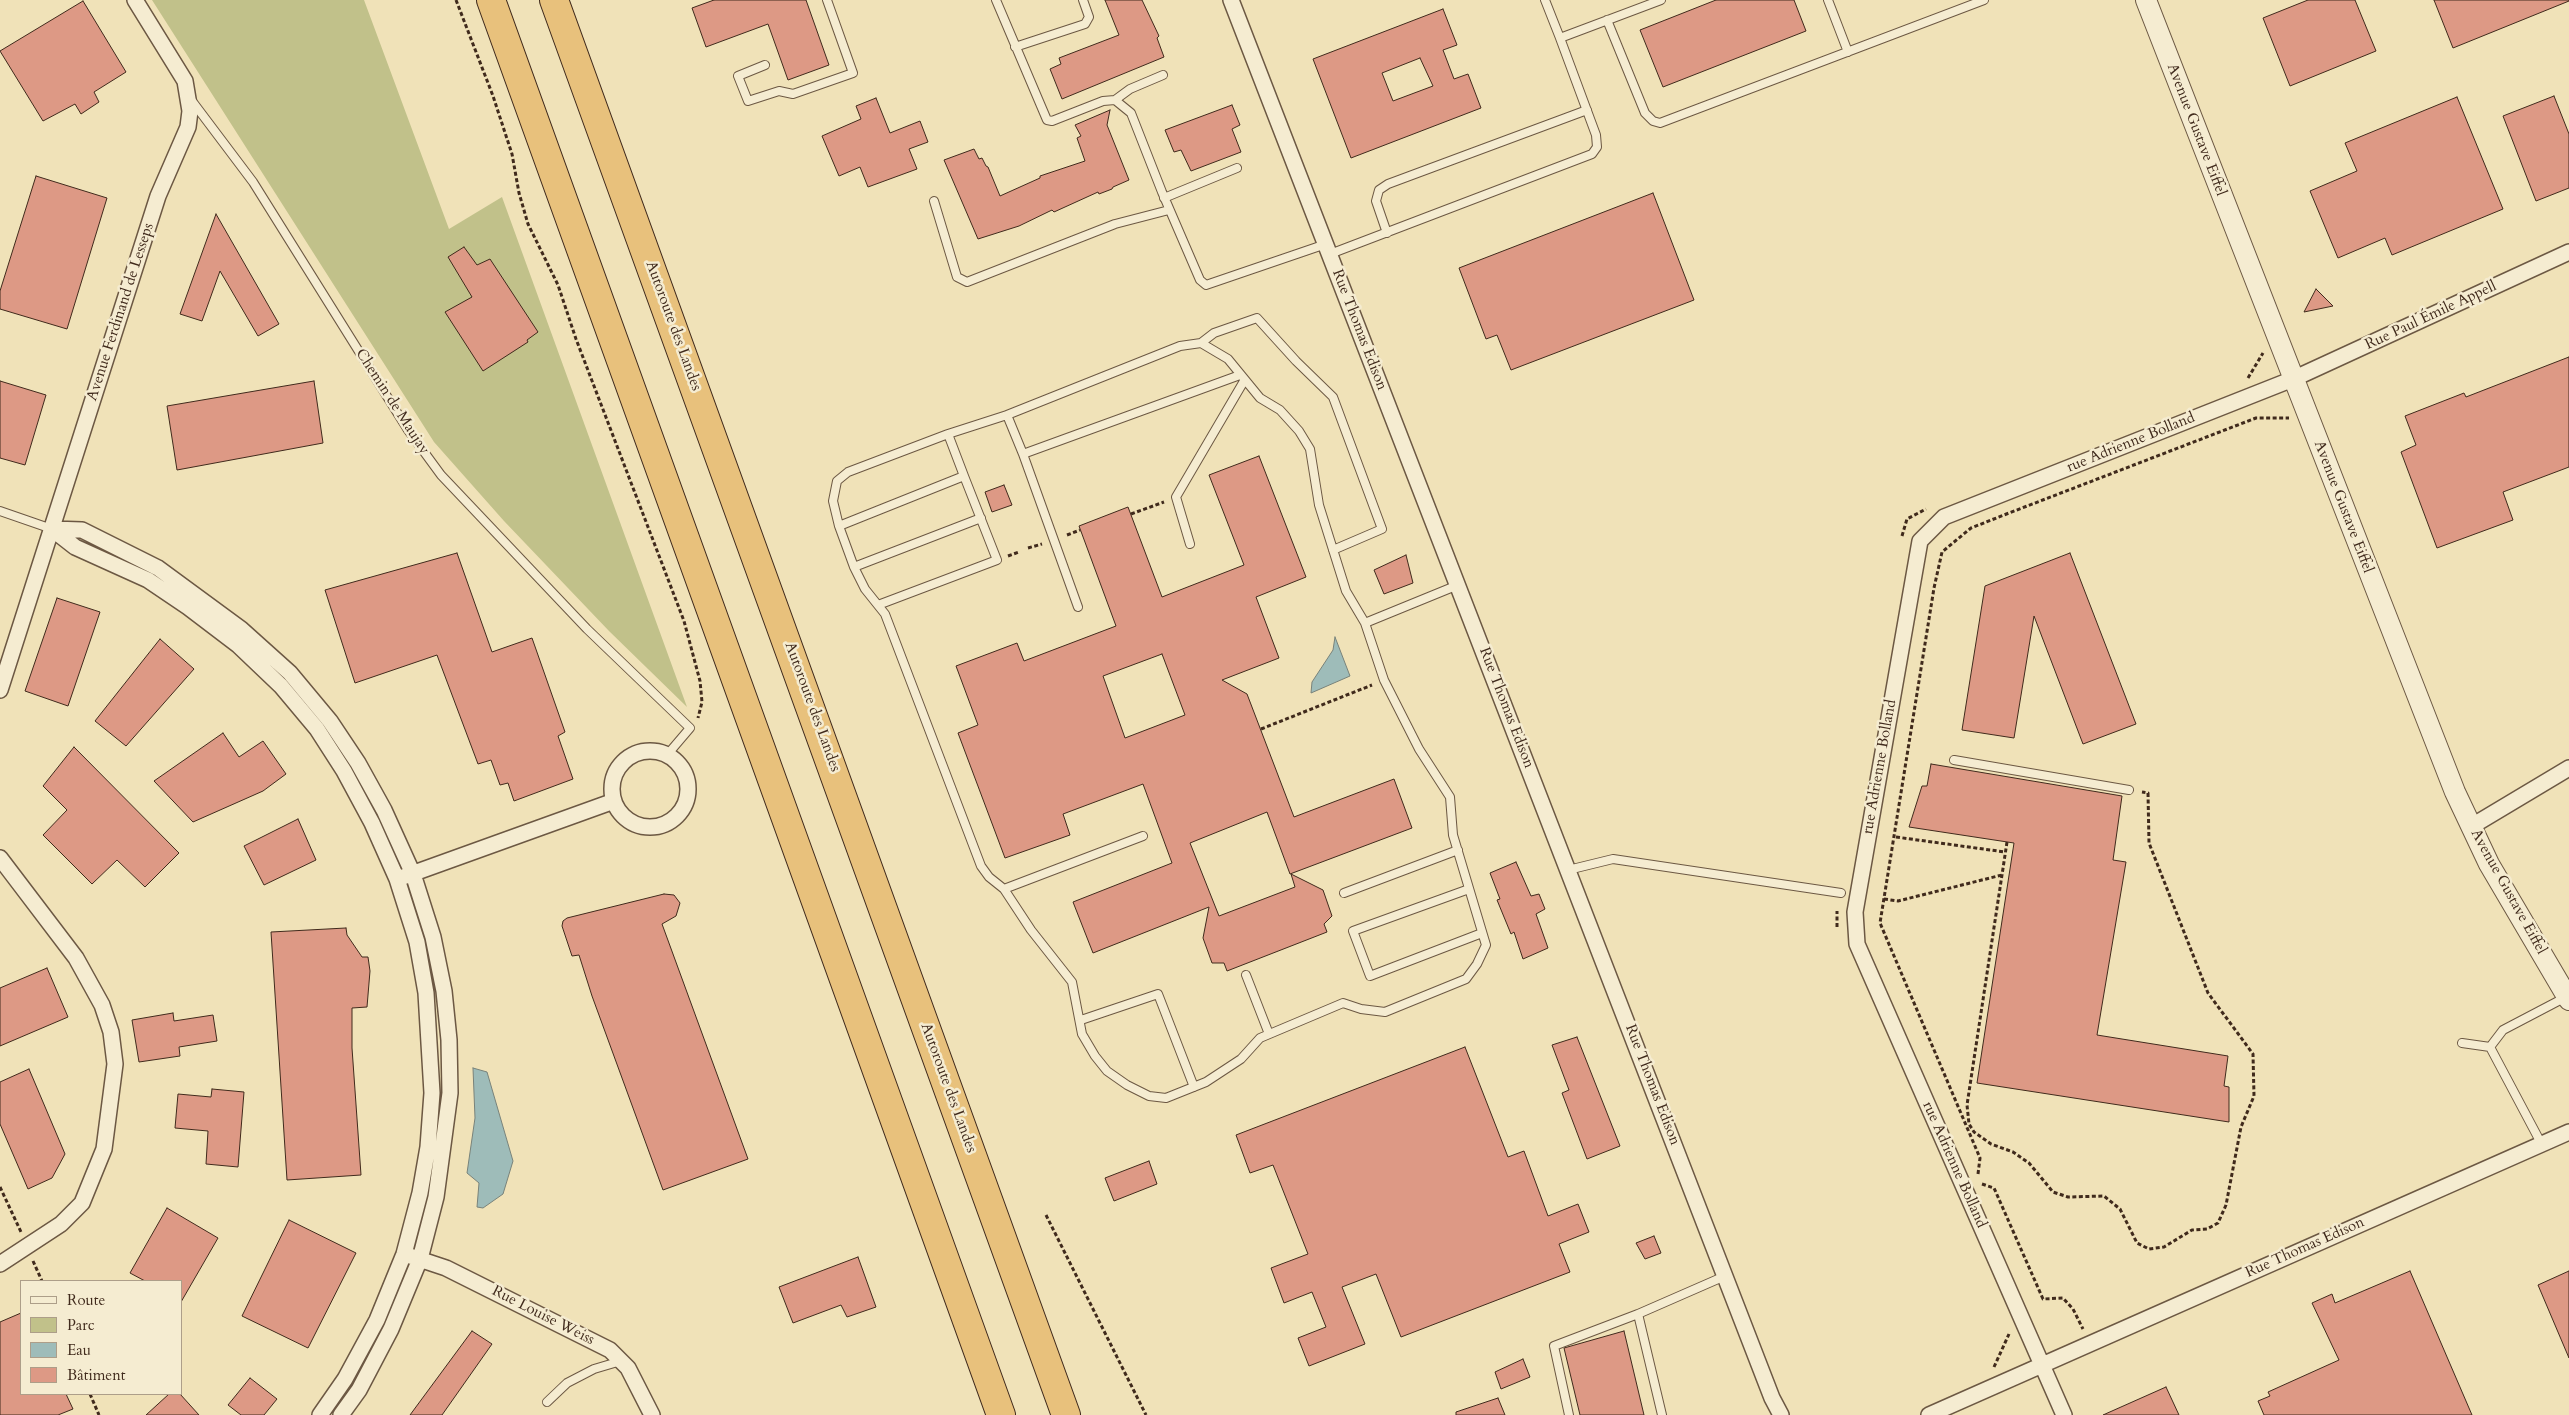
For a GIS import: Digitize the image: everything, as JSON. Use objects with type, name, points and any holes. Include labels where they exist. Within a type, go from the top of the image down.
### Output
[{"type":"highway","points":[[491,0],[999,1410]]},
{"type":"highway","name":"Autoroute des Landes","points":[[554,0],[837,777],[1066,1415]]},
{"type":"highway","points":[[968,1145],[1034,1287],[1083,1415]]},
{"type":"street","name":"Chemin de Maujay","points":[[135,0],[176,64],[185,81],[189,98]]},
{"type":"street","name":"Rue Thomas Edison","points":[[1232,0],[1772,1398],[1781,1415]]},
{"type":"street","name":"Avenue Gustave Eiffel","points":[[2146,0],[2455,792],[2489,864],[2568,998]]},
{"type":"street","name":"Avenue Ferdinand de Lesseps","points":[[0,690],[158,196],[188,126],[189,98]]},
{"type":"street","name":"Rue Paul Émile Appell","points":[[2293,379],[2569,252]]},
{"type":"street","name":"rue Adrienne Bolland","points":[[2042,1365],[1857,944],[1855,912],[1920,541],[1944,517],[2293,379]]},
{"type":"street","points":[[52,529],[82,530],[158,568],[241,629],[290,673],[330,721],[358,763],[384,810],[413,874],[434,937],[445,1001],[450,1093],[436,1197],[420,1259],[391,1329],[358,1390],[341,1415]]},
{"type":"street","points":[[52,529],[75,547],[148,580],[188,607],[238,645],[281,686],[317,729],[344,771],[372,822],[397,879],[417,942],[426,993],[432,1093],[428,1147],[420,1193],[404,1254],[377,1320],[345,1379],[320,1415]]},
{"type":"street","points":[[642,751],[655,751],[667,755],[678,762],[688,784],[687,797],[683,808],[675,818],[664,824],[652,827],[640,826],[628,820],[619,812],[614,801],[612,788],[614,775],[621,764],[630,756],[642,751]]},
{"type":"street","points":[[2472,826],[2569,768]]},
{"type":"street","points":[[397,879],[614,801]]},
{"type":"street","points":[[0,858],[80,966],[102,1005],[111,1032],[115,1064],[104,1149],[82,1203],[61,1224],[0,1264]]},
{"type":"street","name":"Rue Thomas Edison","points":[[1929,1415],[2569,1132]]},
{"type":"street","name":"Rue Louise Weiss","points":[[404,1254],[446,1268],[610,1350],[628,1368],[652,1415]]},
{"type":"street","points":[[2042,1365],[2064,1415]]},
{"type":"lane","points":[[765,65],[738,76],[748,101],[779,91],[793,94],[854,73],[827,0]]},
{"type":"lane","points":[[996,0],[1047,120],[1052,121],[1103,102],[1115,100],[1130,89],[1163,75]]},
{"type":"lane","points":[[1016,48],[1085,24],[1089,17],[1083,0]]},
{"type":"lane","points":[[1115,100],[1131,113],[1164,198],[1200,280],[1206,285],[1387,233],[1592,154],[1597,147],[1596,135],[1545,0]]},
{"type":"lane","points":[[1560,38],[1661,0]]},
{"type":"lane","points":[[1828,0],[1848,52]]},
{"type":"lane","points":[[1607,20],[1645,113],[1654,122],[1660,122],[1984,0]]},
{"type":"lane","name":"Chemin de Maujay","points":[[189,98],[253,182],[408,430],[441,475],[587,629],[690,728]]},
{"type":"lane","points":[[1387,233],[1376,201],[1378,190],[1388,184],[1587,110]]},
{"type":"lane","points":[[1164,198],[1237,168]]},
{"type":"lane","points":[[934,201],[957,277],[967,282],[1115,224],[1170,210]]},
{"type":"lane","points":[[1201,343],[1228,359],[1260,398],[1280,410],[1299,431],[1310,449],[1319,506],[1346,591],[1365,623],[1384,680],[1419,749],[1450,797],[1453,835],[1486,945],[1477,964],[1466,979],[1385,1012],[1361,1009],[1343,1003],[1260,1038],[1241,1059],[1206,1082],[1166,1098],[1149,1096],[1127,1085],[1107,1071],[1095,1056],[1082,1034],[1081,1020],[1072,982],[1031,930],[1004,889],[989,877],[980,866],[887,621],[878,605],[865,590],[839,526],[833,501],[837,481],[848,472],[948,434],[1007,415],[1180,346],[1201,343],[1214,333],[1257,318],[1296,361],[1333,397],[1382,529],[1333,550]]},
{"type":"lane","points":[[1023,454],[1242,378]]},
{"type":"lane","points":[[1190,544],[1176,497],[1242,378]]},
{"type":"lane","points":[[1007,415],[1078,607]]},
{"type":"lane","points":[[878,605],[997,560],[948,434]]},
{"type":"lane","points":[[839,526],[964,476]]},
{"type":"lane","points":[[0,511],[52,529]]},
{"type":"lane","points":[[854,566],[981,518]]},
{"type":"lane","points":[[1365,623],[1458,585]]},
{"type":"lane","points":[[667,755],[690,728]]},
{"type":"lane","points":[[1954,760],[2129,790]]},
{"type":"lane","points":[[1004,889],[1143,836]]},
{"type":"lane","points":[[1344,893],[1458,850]]},
{"type":"lane","points":[[1568,870],[1613,858],[1841,894]]},
{"type":"lane","points":[[1469,888],[1353,931],[1370,976],[1482,933]]},
{"type":"lane","points":[[1246,976],[1269,1034]]},
{"type":"lane","points":[[1081,1020],[1158,994],[1194,1087]]},
{"type":"lane","points":[[2490,1047],[2503,1030],[2568,998]]},
{"type":"lane","points":[[2462,1043],[2490,1047]]},
{"type":"lane","points":[[2490,1047],[2541,1143]]},
{"type":"lane","points":[[1569,1415],[1554,1346],[1638,1314],[1725,1276]]},
{"type":"lane","points":[[1638,1314],[1662,1415]]},
{"type":"lane","points":[[547,1402],[566,1383],[594,1369],[621,1362]]},
{"type":"path","points":[[456,0],[504,129],[528,224],[558,285],[695,655],[702,702],[697,721],[690,728]]},
{"type":"path","points":[[2245,383],[2276,333]]},
{"type":"path","points":[[2090,1344],[2074,1309],[2063,1298],[2043,1299],[1994,1188],[1982,1185],[1978,1172],[1980,1158],[1880,923],[1934,588],[1942,552],[1971,528],[2256,418],[2287,418]]},
{"type":"path","points":[[1131,514],[1176,497]]},
{"type":"path","points":[[1900,543],[1907,519],[1929,507]]},
{"type":"path","points":[[1261,729],[1384,680]]},
{"type":"path","points":[[2007,842],[1967,1105],[1969,1124],[1974,1132],[1991,1144],[2013,1152],[2030,1163],[2053,1192],[2068,1197],[2104,1196],[2120,1209],[2137,1243],[2149,1249],[2164,1246],[2192,1230],[2207,1229],[2218,1223],[2226,1205],[2241,1127],[2254,1096],[2253,1054],[2208,993],[2149,843],[2148,793],[2129,790]]},
{"type":"path","points":[[1896,837],[2005,852]]},
{"type":"path","points":[[1884,899],[1898,901],[2002,875]]},
{"type":"path","points":[[1046,1215],[1146,1415]]},
{"type":"path","points":[[90,1395],[99,1415]]},
{"type":"green space","points":[[152,0],[364,0],[449,229],[502,197],[687,707],[609,631],[504,521],[434,442]]},
{"type":"water","points":[[1335,637],[1350,676],[1311,693],[1312,682],[1333,650]]},
{"type":"water","points":[[473,1068],[487,1072],[513,1161],[503,1194],[483,1208],[477,1207],[479,1183],[467,1173],[475,1118]]},
{"type":"building","points":[[714,0],[806,0],[829,65],[788,80],[768,24],[706,47],[692,8]]},
{"type":"building","points":[[1105,0],[1142,0],[1159,36],[1157,38],[1164,57],[1062,99],[1050,69],[1061,64],[1059,58],[1119,35]]},
{"type":"building","points":[[1716,0],[1794,0],[1806,31],[1663,87],[1640,30]]},
{"type":"building","points":[[2308,0],[2355,0],[2376,51],[2290,86],[2263,18]]},
{"type":"building","points":[[2434,0],[2569,0],[2569,1],[2453,48]]},
{"type":"building","points":[[83,1],[126,72],[94,92],[99,102],[81,114],[75,104],[43,121],[0,51]]},
{"type":"building","points":[[1443,9],[1457,45],[1443,50],[1454,79],[1468,74],[1481,108],[1351,158],[1313,59]],"holes":[[[1420,58],[1433,86],[1393,101],[1382,73]]]},
{"type":"building","points":[[2554,96],[2569,134],[2569,188],[2536,201],[2503,116]]},
{"type":"building","points":[[2457,97],[2503,209],[2392,255],[2385,238],[2338,258],[2310,191],[2357,171],[2345,143]]},
{"type":"building","points":[[876,98],[890,133],[920,121],[928,142],[909,149],[917,169],[868,187],[860,167],[839,176],[822,136],[861,119],[856,106]]},
{"type":"building","points":[[1232,105],[1240,125],[1232,129],[1241,152],[1191,171],[1181,150],[1174,152],[1165,130]]},
{"type":"building","points":[[1110,110],[1107,125],[1129,180],[1112,189],[1099,194],[1098,192],[1054,212],[1052,210],[1019,226],[978,239],[944,160],[974,149],[979,159],[982,158],[988,167],[1000,196],[1040,178],[1040,176],[1085,161],[1077,138],[1081,136],[1075,125]]},
{"type":"building","points":[[36,176],[107,198],[67,329],[0,309],[0,291]]},
{"type":"building","points":[[1653,193],[1694,300],[1511,370],[1497,335],[1486,339],[1459,268]]},
{"type":"building","points":[[216,214],[279,324],[258,336],[220,271],[202,321],[180,314]]},
{"type":"building","points":[[464,247],[477,265],[490,259],[538,332],[527,340],[528,342],[483,371],[445,312],[472,297],[448,257]]},
{"type":"building","points":[[2316,289],[2333,306],[2304,312]]},
{"type":"building","points":[[2569,357],[2569,467],[2503,492],[2513,520],[2437,548],[2401,452],[2416,445],[2405,416],[2464,393],[2466,397]]},
{"type":"building","points":[[0,381],[46,395],[25,465],[0,458]]},
{"type":"building","points":[[314,381],[323,443],[177,470],[167,406]]},
{"type":"building","points":[[1259,456],[1306,577],[1256,597],[1279,658],[1222,680],[1247,694],[1294,817],[1394,779],[1412,828],[1290,874],[1267,812],[1190,843],[1219,916],[1295,887],[1291,874],[1323,890],[1332,916],[1324,924],[1327,932],[1227,971],[1224,963],[1212,963],[1203,938],[1209,907],[1093,953],[1073,902],[1172,863],[1143,784],[1063,814],[1070,835],[1005,858],[958,733],[978,725],[956,666],[1017,643],[1024,661],[1116,626],[1079,526],[1128,507],[1162,597],[1244,565],[1209,475]],"holes":[[[1162,654],[1185,715],[1125,738],[1103,676]]]},
{"type":"building","points":[[1004,485],[1012,505],[992,512],[985,492]]},
{"type":"building","points":[[457,553],[492,652],[532,638],[565,732],[558,736],[573,779],[514,801],[508,783],[500,785],[491,760],[478,764],[437,655],[355,683],[325,590]]},
{"type":"building","points":[[2070,553],[2136,724],[2083,744],[2034,616],[2014,738],[1962,730],[1985,586]]},
{"type":"building","points":[[1406,555],[1413,583],[1384,594],[1374,570]]},
{"type":"building","points":[[57,598],[100,612],[68,706],[25,691]]},
{"type":"building","points":[[160,639],[194,669],[126,746],[95,721]]},
{"type":"building","points":[[223,733],[239,757],[263,741],[286,774],[263,791],[193,822],[154,781]]},
{"type":"building","points":[[74,747],[179,853],[145,887],[117,860],[92,884],[43,835],[67,810],[43,786]]},
{"type":"building","points":[[1931,764],[2122,796],[2113,860],[2126,862],[2097,1035],[2228,1056],[2224,1086],[2229,1087],[2229,1122],[1977,1083],[2014,843],[1909,827],[1922,786],[1927,786]]},
{"type":"building","points":[[298,819],[316,860],[264,885],[244,846]]},
{"type":"building","points":[[1516,862],[1531,896],[1539,894],[1545,909],[1536,914],[1548,948],[1523,959],[1514,932],[1511,934],[1497,900],[1500,899],[1490,873]]},
{"type":"building","points":[[664,894],[674,895],[680,903],[676,916],[662,924],[748,1159],[663,1190],[592,996],[579,955],[572,956],[562,926],[563,921],[567,918]]},
{"type":"building","points":[[346,928],[347,935],[362,957],[368,957],[370,971],[367,1007],[352,1008],[352,1048],[361,1175],[287,1180],[271,932]]},
{"type":"building","points":[[47,968],[68,1017],[0,1046],[0,988]]},
{"type":"building","points":[[173,1013],[174,1021],[213,1015],[217,1041],[179,1047],[180,1056],[139,1062],[132,1020]]},
{"type":"building","points":[[1577,1037],[1620,1146],[1587,1159],[1562,1093],[1569,1090],[1552,1045]]},
{"type":"building","points":[[1465,1047],[1508,1157],[1524,1151],[1548,1216],[1578,1204],[1589,1232],[1559,1244],[1570,1272],[1401,1337],[1376,1274],[1342,1287],[1365,1344],[1309,1366],[1298,1338],[1326,1327],[1312,1292],[1284,1303],[1271,1268],[1308,1254],[1273,1165],[1250,1173],[1236,1135]]},
{"type":"building","points":[[29,1069],[65,1154],[52,1178],[28,1189],[0,1124],[0,1082]]},
{"type":"building","points":[[212,1089],[244,1092],[238,1167],[206,1164],[208,1131],[175,1128],[178,1094],[211,1097]]},
{"type":"building","points":[[1149,1161],[1157,1184],[1114,1201],[1105,1178]]},
{"type":"building","points":[[167,1208],[218,1238],[182,1300],[182,1280],[143,1280],[130,1273]]},
{"type":"building","points":[[289,1220],[356,1253],[308,1348],[242,1316]]},
{"type":"building","points":[[1654,1236],[1661,1253],[1645,1259],[1636,1243]]},
{"type":"building","points":[[858,1257],[876,1307],[847,1317],[841,1305],[793,1323],[779,1287]]},
{"type":"building","points":[[2410,1271],[2472,1415],[2264,1415],[2258,1401],[2270,1396],[2268,1392],[2339,1360],[2312,1303],[2332,1294],[2335,1303]]},
{"type":"building","points":[[2569,1271],[2569,1358],[2538,1285]]},
{"type":"building","points":[[20,1313],[20,1395],[66,1395],[73,1409],[58,1415],[0,1415],[0,1322]]},
{"type":"building","points":[[472,1331],[492,1344],[442,1415],[410,1415]]},
{"type":"building","points":[[1624,1331],[1644,1415],[1580,1415],[1564,1348]]},
{"type":"building","points":[[1523,1359],[1530,1377],[1501,1389],[1495,1372]]},
{"type":"building","points":[[250,1378],[277,1399],[264,1415],[241,1415],[228,1405]]},
{"type":"building","points":[[2166,1387],[2179,1415],[2103,1415]]},
{"type":"building","points":[[168,1395],[181,1395],[199,1415],[146,1415]]},
{"type":"building","points":[[1498,1398],[1505,1415],[1456,1415],[1456,1412]]}]
